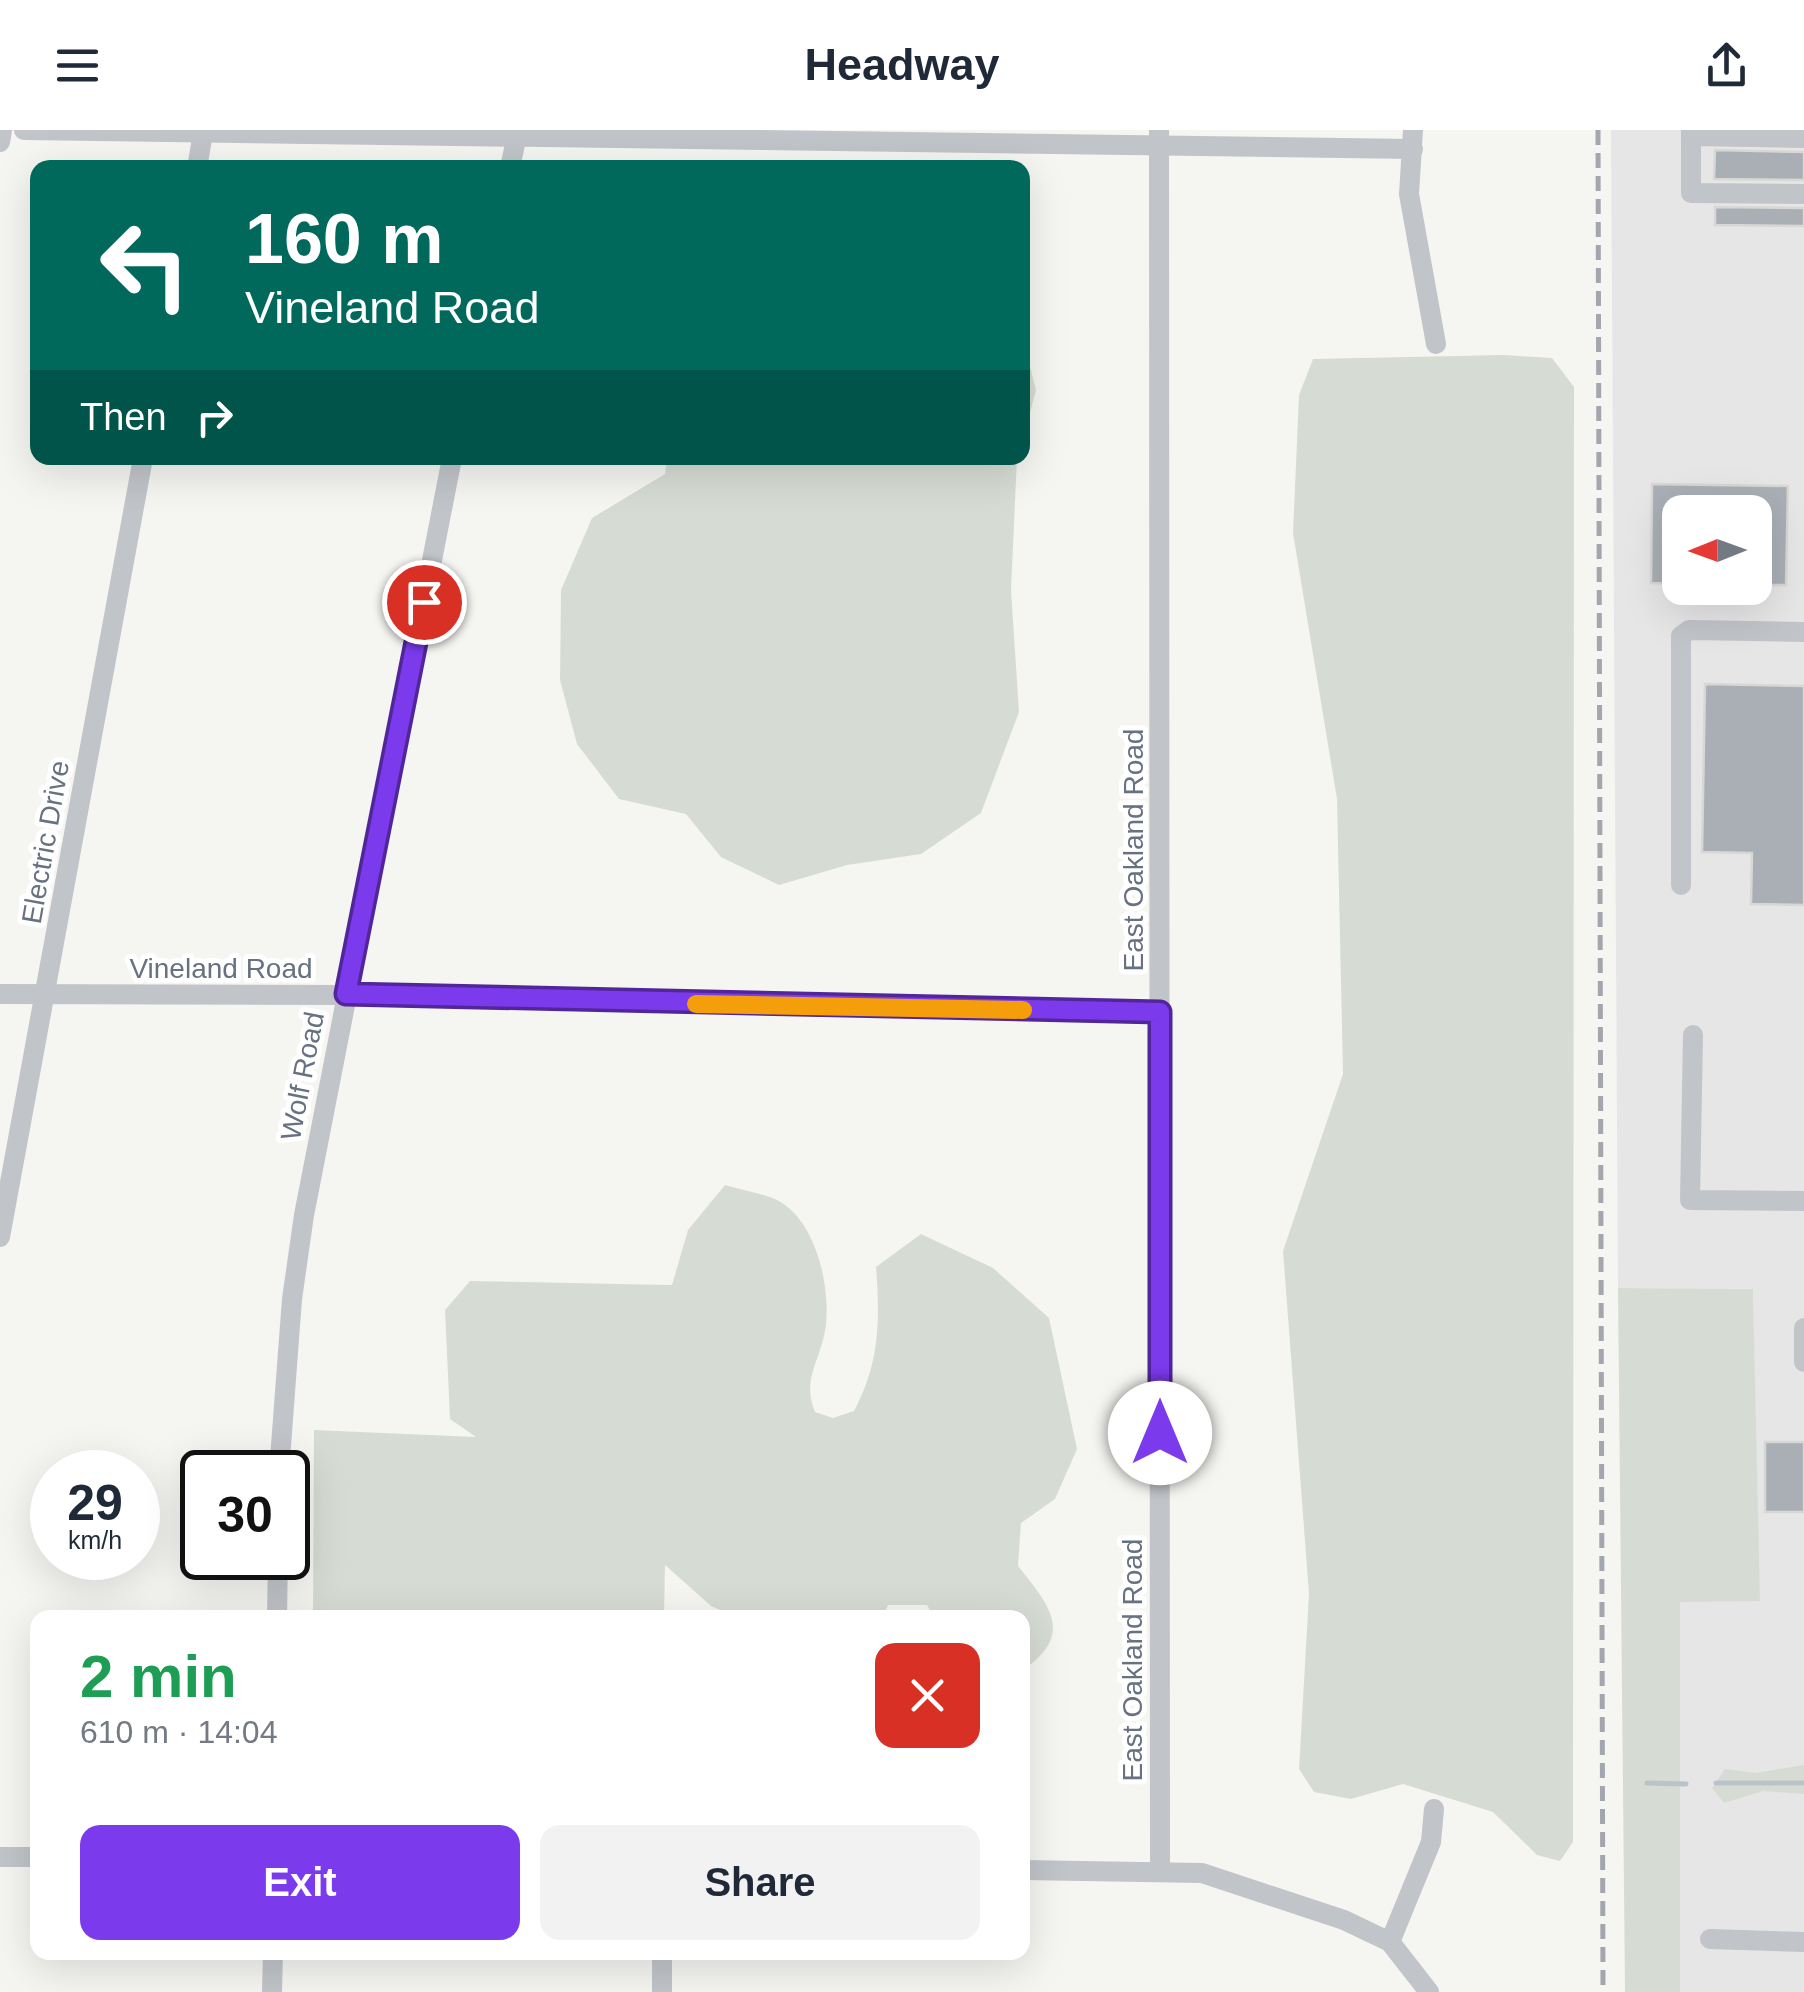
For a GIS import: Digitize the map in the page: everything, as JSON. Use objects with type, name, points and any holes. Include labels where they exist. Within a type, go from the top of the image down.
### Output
[{"type":"street","points":[[0,142],[2,130]]},
{"type":"street","points":[[24,130],[1413,140],[1409,194],[1436,344]]},
{"type":"street","points":[[198,160],[203,133]]},
{"type":"street","points":[[512,160],[517,133]]},
{"type":"street","points":[[1804,138],[1691,133],[1691,193],[1804,194]]},
{"type":"street","name":"East Oakland Road","points":[[1160,138],[1160,1870]]},
{"type":"street","name":"Electric Drive","points":[[0,1237],[143,465]]},
{"type":"street","name":"Wolf Road","points":[[282,1450],[294,1282],[346,994],[451,465]]},
{"type":"street","points":[[1681,885],[1681,636],[1689,630],[1804,632]]},
{"type":"street","name":"Vineland Road","points":[[0,994],[346,994],[1160,1012]]},
{"type":"street","points":[[1693,1035],[1690,1200],[1804,1201]]},
{"type":"street","points":[[1804,1328],[1804,1362]]},
{"type":"street","points":[[277,1610],[278,1580]]},
{"type":"street","points":[[1390,1942],[1431,1842],[1434,1810]]},
{"type":"street","points":[[0,1857],[30,1858]]},
{"type":"street","points":[[1030,1870],[1202,1873],[1344,1920],[1390,1942],[1429,1992]]},
{"type":"street","points":[[1710,1940],[1804,1942]]},
{"type":"street","points":[[272,1992],[273,1960]]},
{"type":"street","points":[[662,1960],[662,1992]]},
{"type":"shaded area","points":[[1611,130],[1804,130],[1804,1992],[1680,1992],[1680,1601],[1759,1601],[1753,1289],[1618,1288]]},
{"type":"shaded area","points":[[1504,355],[1552,358],[1574,387],[1573,1842],[1560,1861],[1537,1855],[1493,1812],[1403,1784],[1351,1799],[1314,1792],[1299,1769],[1309,1594],[1283,1251],[1343,1074],[1337,799],[1293,533],[1299,395],[1313,359]]},
{"type":"shaded area","points":[[1030,366],[1036,390],[1030,413]]},
{"type":"shaded area","points":[[666,465],[1017,465],[1011,590],[1019,712],[981,813],[921,854],[847,865],[779,885],[721,857],[686,814],[619,799],[577,744],[560,680],[561,590],[592,518],[665,474]]},
{"type":"shaded area","points":[[725,1185],[777,1200],[802,1223],[819,1258],[827,1315],[811,1381],[811,1401],[815,1412],[833,1418],[854,1411],[869,1376],[876,1340],[876,1267],[921,1234],[993,1268],[1049,1318],[1077,1449],[1055,1499],[1021,1523],[1018,1566],[1047,1607],[1053,1632],[1049,1644],[1030,1664],[1030,1610],[930,1610],[927,1605],[888,1605],[886,1610],[720,1610],[665,1565],[664,1610],[313,1610],[314,1430],[476,1437],[450,1419],[445,1310],[470,1281],[672,1285],[688,1230]]},
{"type":"shaded area","points":[[1618,1288],[1753,1289],[1760,1601],[1680,1602],[1680,1992],[1625,1992]]},
{"type":"shaded area","points":[[1804,1765],[1804,1794],[1763,1791],[1724,1803],[1712,1788],[1725,1769],[1756,1773]]},
{"type":"building","points":[[1715,150],[1804,152],[1804,180],[1714,179]]},
{"type":"building","points":[[1715,207],[1804,208],[1804,226],[1715,225]]},
{"type":"building","points":[[1652,484],[1788,486],[1786,585],[1772,585],[1772,495],[1662,495],[1662,583],[1651,583]]},
{"type":"building","points":[[1705,684],[1804,686],[1804,905],[1751,904],[1752,853],[1702,852]]},
{"type":"building","points":[[1765,1442],[1804,1442],[1804,1512],[1765,1512]]},
{"type":"waterway","points":[[1647,1783],[1686,1784]]},
{"type":"waterway","points":[[1716,1783],[1804,1783]]},
{"type":"railway","points":[[1598,130],[1603,1992]]},
{"type":"slow traffic","points":[[696,1004],[1023,1010]]},
{"type":"route","points":[[424,602],[346,994],[379,998],[1160,1012],[1160,1433]]}]
